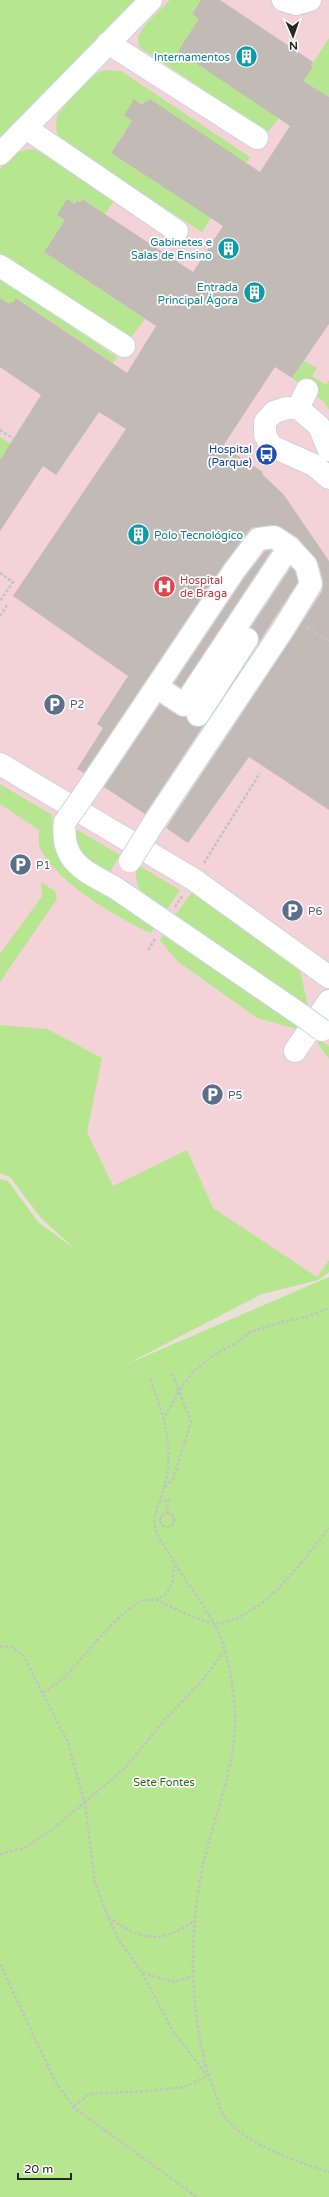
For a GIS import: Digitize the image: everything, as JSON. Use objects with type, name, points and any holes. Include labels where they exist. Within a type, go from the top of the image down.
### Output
[{"type":"lane","points":[[0,154],[151,0]]},
{"type":"lane","points":[[283,0],[296,4],[310,0]]},
{"type":"lane","points":[[108,44],[257,138]]},
{"type":"lane","points":[[26,128],[177,231]]},
{"type":"lane","points":[[0,266],[124,346]]},
{"type":"lane","points":[[329,450],[319,426],[302,399],[287,408],[274,412],[265,422],[265,436],[271,446],[314,465],[329,478]]},
{"type":"lane","points":[[114,888],[155,821],[282,631],[311,584],[306,565],[289,547],[274,537],[258,539],[234,571],[65,822],[63,836],[68,855],[90,874],[114,888],[326,1032]]},
{"type":"lane","points":[[191,710],[289,547]]},
{"type":"lane","points":[[219,701],[265,631],[282,631]]},
{"type":"lane","points":[[191,710],[247,639]]},
{"type":"lane","points":[[157,687],[217,727]]},
{"type":"lane","points":[[0,764],[193,879],[329,977]]},
{"type":"lane","points":[[295,1051],[329,1001]]},
{"type":"path","points":[[0,430],[14,439]]},
{"type":"path","points":[[0,573],[13,582],[0,601]]},
{"type":"path","points":[[0,616],[7,605]]},
{"type":"path","points":[[171,914],[260,773]]},
{"type":"path","points":[[148,950],[156,937]]},
{"type":"path","points":[[164,1416],[179,1391],[193,1372],[214,1355],[236,1343],[250,1332],[278,1323],[306,1317],[329,1308]]},
{"type":"path","points":[[164,1487],[173,1479],[191,1422],[172,1373]]},
{"type":"path","points":[[150,1379],[164,1416],[168,1459],[164,1487],[158,1503],[155,1528],[175,1564],[214,1624],[232,1678],[235,1713],[234,1749],[202,1870],[194,1921],[194,1976],[199,2028],[208,2076],[225,2118],[234,2127],[262,2145],[329,2172]]},
{"type":"path","points":[[158,1503],[169,1500],[166,1513],[162,1515],[161,1523],[168,1527],[172,1525],[174,1518],[170,1513],[166,1513]]},
{"type":"path","points":[[43,1693],[64,1678],[108,1628],[129,1609],[143,1600],[156,1600],[214,1624],[235,1619],[259,1606],[298,1566],[329,1528]]},
{"type":"path","points":[[156,1600],[166,1594],[172,1583],[175,1564]]},
{"type":"path","points":[[0,1646],[12,1647],[23,1655],[68,1743],[84,1804],[95,1882],[108,1917],[119,1940],[142,1973],[174,2033],[208,2076]]},
{"type":"path","points":[[0,1854],[26,1847],[84,1804],[126,1767],[167,1717],[199,1684],[224,1651]]},
{"type":"path","points":[[108,1917],[141,1936],[161,1937],[178,1932],[194,1921]]},
{"type":"path","points":[[0,1964],[54,2079],[73,2107],[197,2197]]},
{"type":"path","points":[[142,1973],[174,1982],[194,1976]]},
{"type":"path","points":[[73,2107],[89,2094],[149,2091],[184,2087],[208,2076]]},
{"type":"shaded area","name":"Hospital de Braga","points":[[0,0],[329,0],[329,1272],[318,1280],[262,1294],[81,1255],[41,1218],[10,1177],[0,1173]]},
{"type":"green space","points":[[0,0],[141,0],[0,141]]},
{"type":"green space","points":[[170,0],[201,0],[192,14],[203,21],[192,31],[178,51],[279,118],[268,132],[139,47],[138,36],[146,24]]},
{"type":"green space","points":[[329,38],[329,97],[303,81]]},
{"type":"green space","points":[[104,70],[121,71],[250,157],[246,163],[150,99],[147,102],[145,101],[142,105],[134,99],[124,115],[135,123],[124,132],[111,153],[211,218],[202,232],[59,140],[56,129],[57,115],[91,76]]},
{"type":"green space","points":[[30,149],[44,152],[116,198],[105,214],[82,199],[75,204],[67,199],[57,215],[68,222],[57,232],[44,252],[145,319],[131,337],[0,254],[0,169],[17,152]]},
{"type":"green space","points":[[0,279],[117,357],[113,363],[17,298],[13,303],[10,302],[9,304],[0,300]]},
{"type":"green space","points":[[304,361],[317,368],[312,376],[326,385],[329,380],[329,410],[323,401],[292,378]]},
{"type":"green space","points":[[0,437],[11,444],[0,460]]},
{"type":"green space","points":[[0,784],[52,815],[54,849],[62,861],[154,928],[151,933],[89,898],[59,874],[48,861],[40,848],[39,830],[0,804]]},
{"type":"green space","points":[[74,828],[120,855],[109,874],[93,865],[75,847]]},
{"type":"green space","points":[[138,865],[180,890],[165,912],[152,903],[142,893],[136,881]]},
{"type":"green space","points":[[41,882],[55,891],[57,899],[0,982],[0,954],[42,896]]},
{"type":"green space","points":[[192,892],[300,971],[309,1010],[173,918]]},
{"type":"green space","points":[[164,934],[299,1026],[297,1029],[257,1018],[177,961],[160,940]]},
{"type":"green space","name":"Sete Fontes","points":[[0,1025],[47,1029],[102,1058],[87,1132],[113,1186],[187,1150],[213,1208],[317,1277],[329,1260],[329,1272],[318,1280],[262,1294],[127,1364],[329,1277],[329,2197],[0,2197],[0,1179],[8,1181],[38,1222],[76,1250],[41,1218],[10,1177],[0,1173]]},
{"type":"green space","points":[[318,1039],[329,1046],[329,1059],[318,1044]]},
{"type":"building","points":[[201,0],[220,0],[313,62],[311,66],[313,67],[303,81],[329,97],[329,324],[292,378],[275,367],[223,446],[263,472],[262,474],[284,495],[329,561],[329,810],[249,757],[188,843],[166,828],[322,591],[323,581],[318,562],[298,538],[281,527],[272,525],[251,528],[224,564],[84,773],[77,769],[103,728],[97,724],[128,676],[13,596],[126,429],[99,412],[56,475],[43,466],[0,531],[0,460],[41,395],[0,367],[0,298],[9,304],[10,302],[13,303],[16,298],[127,373],[156,326],[44,252],[65,220],[57,215],[67,199],[75,204],[77,201],[80,202],[82,199],[193,272],[223,226],[111,153],[132,121],[124,115],[134,99],[142,105],[145,101],[147,102],[150,99],[260,172],[290,126],[178,51],[199,19],[192,14]]},
{"type":"building","points":[[272,550],[181,688],[174,683],[244,578],[265,551]]},
{"type":"building","points":[[291,567],[295,571],[298,582],[258,644],[258,634],[251,627]]},
{"type":"building","points":[[160,704],[177,715],[186,717],[192,726],[203,726],[145,814],[104,787]]},
{"type":"place","name":"Internamentos","points":[[246,57]]},
{"type":"place","name":"Gabinetes e Salas de Ensino","points":[[228,248]]},
{"type":"place","name":"Entrada Principal Ágora","points":[[254,293]]},
{"type":"place","name":"Hospital (Parque)","points":[[267,455]]},
{"type":"place","name":"Polo Tecnológico","points":[[138,535]]},
{"type":"place","name":"Hospital de Braga","points":[[164,586]]},
{"type":"place","name":"P2","points":[[55,704]]},
{"type":"place","name":"P1","points":[[20,865]]},
{"type":"place","name":"P6","points":[[292,911]]},
{"type":"place","name":"P5","points":[[212,1095]]}]
